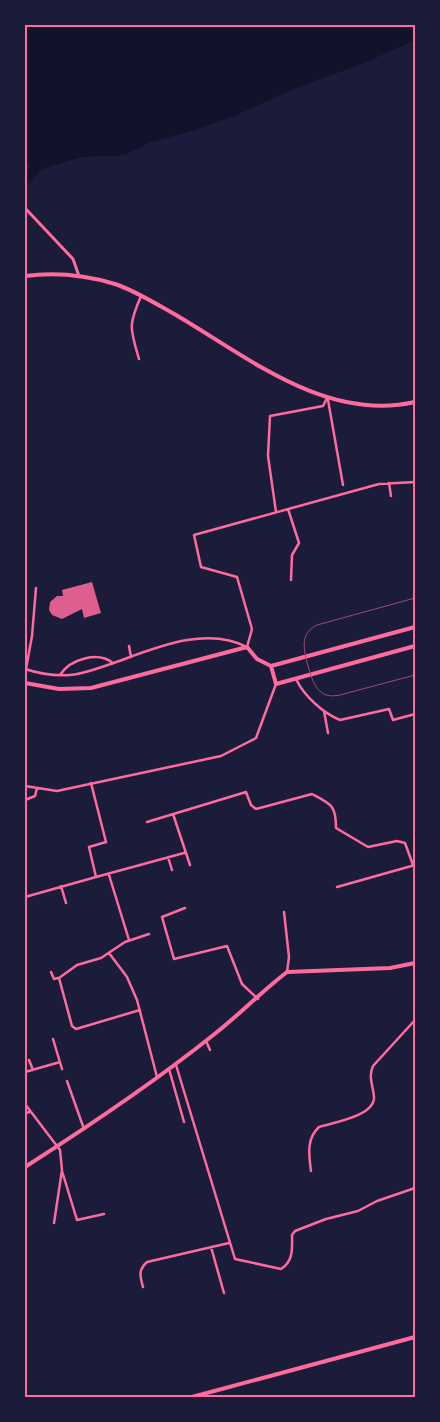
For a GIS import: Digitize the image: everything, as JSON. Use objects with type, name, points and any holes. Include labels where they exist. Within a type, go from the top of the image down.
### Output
[{"type":"main road","points":[[25,276],[60,274],[116,284],[141,296],[295,386],[328,398],[371,406],[415,402]]},
{"type":"main road","points":[[25,683],[59,689],[91,688],[247,647],[257,659],[271,666],[415,627]]},
{"type":"main road","points":[[271,666],[276,684],[415,646]]},
{"type":"main road","points":[[25,1167],[84,1129],[176,1064],[258,999],[287,972],[390,968],[415,963]]},
{"type":"main road","points":[[192,1397],[208,1395],[415,1337]]},
{"type":"street","points":[[25,208],[73,259],[79,276]]},
{"type":"street","points":[[140,359],[130,328],[133,314],[141,296]]},
{"type":"street","points":[[328,398],[343,485]]},
{"type":"street","points":[[276,512],[268,456],[270,416],[322,406],[328,398]]},
{"type":"street","points":[[36,588],[32,636],[25,669],[42,674],[72,675],[185,641],[210,637],[230,640],[247,647],[252,629],[241,585],[237,577],[201,566],[194,535],[389,483],[415,482]]},
{"type":"street","points":[[389,483],[391,496]]},
{"type":"street","points":[[288,509],[299,543],[292,555],[291,580]]},
{"type":"street","points":[[128,646],[132,657]]},
{"type":"street","points":[[60,675],[65,667],[95,656],[106,657],[113,663]]},
{"type":"street","points":[[296,679],[301,688],[324,710],[340,720],[389,709],[393,720],[415,714]]},
{"type":"street","points":[[25,786],[57,791],[221,756],[256,738],[276,684]]},
{"type":"street","points":[[324,710],[328,733]]},
{"type":"street","points":[[90,783],[106,842],[89,847],[96,877]]},
{"type":"street","points":[[25,800],[35,796],[37,788]]},
{"type":"street","points":[[147,822],[246,792],[251,805],[256,809],[312,794],[331,805],[336,814],[336,828],[368,847],[397,841],[405,843],[414,865],[337,887]]},
{"type":"street","points":[[173,814],[184,853],[190,865]]},
{"type":"street","points":[[25,897],[184,853]]},
{"type":"street","points":[[168,857],[172,870]]},
{"type":"street","points":[[109,874],[129,940]]},
{"type":"street","points":[[61,886],[66,903]]},
{"type":"street","points":[[185,908],[162,917],[174,959],[227,946],[242,984],[258,999]]},
{"type":"street","points":[[284,912],[289,949],[287,972]]},
{"type":"street","points":[[51,972],[54,979],[59,978],[77,964],[101,958],[129,940],[149,934]]},
{"type":"street","points":[[109,953],[127,977],[140,1010],[157,1078]]},
{"type":"street","points":[[59,978],[72,1026],[76,1029],[140,1010]]},
{"type":"street","points":[[311,1171],[310,1142],[315,1130],[360,1114],[372,1103],[374,1099],[370,1073],[373,1066],[415,1020]]},
{"type":"street","points":[[53,1039],[62,1069]]},
{"type":"street","points":[[206,1041],[210,1050]]},
{"type":"street","points":[[28,1060],[33,1070]]},
{"type":"street","points":[[25,1072],[60,1062]]},
{"type":"street","points":[[176,1064],[235,1259],[281,1268],[286,1266],[292,1253],[292,1235],[296,1231],[314,1223],[358,1211],[378,1201],[415,1188]]},
{"type":"street","points":[[169,1069],[184,1122]]},
{"type":"street","points":[[67,1080],[84,1129]]},
{"type":"street","points":[[25,1104],[60,1150],[62,1170],[78,1224]]},
{"type":"street","points":[[25,1113],[30,1112]]},
{"type":"street","points":[[54,1223],[62,1170]]},
{"type":"street","points":[[77,1220],[104,1214]]},
{"type":"street","points":[[143,1287],[139,1272],[141,1266],[148,1262],[229,1243]]},
{"type":"street","points":[[211,1247],[224,1293]]},
{"type":"shaded area","points":[[25,25],[415,25],[415,40],[364,63],[294,89],[232,117],[189,132],[148,143],[125,155],[81,157],[43,169],[25,187],[25,175],[30,166],[25,159]]},
{"type":"building","points":[[92,582],[101,613],[84,618],[82,609],[62,619],[52,615],[49,610],[50,602],[57,596],[63,596],[62,590]]},
{"type":"tram line","points":[[415,598],[317,625],[307,633],[304,643],[312,678],[318,689],[326,695],[340,695],[415,675]]}]
